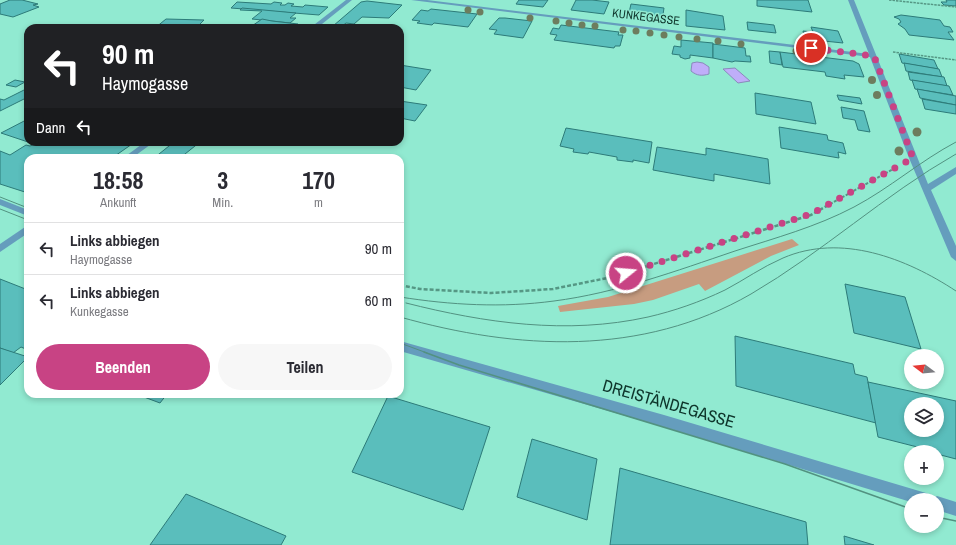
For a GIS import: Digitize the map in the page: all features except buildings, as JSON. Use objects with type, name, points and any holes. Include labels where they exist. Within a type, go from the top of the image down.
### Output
[{"type":"street","points":[[318,24],[349,0]]},
{"type":"street","name":"KUNKEGASSE","points":[[414,0],[873,52]]},
{"type":"street","points":[[851,0],[873,52],[913,158],[956,257]]},
{"type":"street","points":[[133,154],[144,146]]},
{"type":"street","points":[[926,189],[956,170]]},
{"type":"street","points":[[0,202],[24,211]]},
{"type":"street","points":[[0,249],[24,231]]},
{"type":"street","name":"DREISTÄNDEGASSE","points":[[404,347],[499,373],[743,444],[904,493]]},
{"type":"street","points":[[944,505],[956,509]]},
{"type":"path","points":[[889,0],[956,7]]},
{"type":"path","points":[[873,52],[956,60]]},
{"type":"path","points":[[404,286],[420,289],[490,293],[553,289],[612,277],[811,214],[913,158]]},
{"type":"shaded area","points":[[692,63],[703,63],[709,67],[709,74],[700,75],[691,71]]},
{"type":"shaded area","points":[[735,68],[750,81],[738,83],[723,69]]},
{"type":"shaded area","points":[[792,239],[799,245],[771,256],[705,291],[699,284],[653,300],[634,304],[560,312],[558,306],[608,297]]},
{"type":"tram line","points":[[404,298],[457,304],[496,305],[554,301],[600,293],[623,287],[668,274],[795,232],[840,214],[880,192],[943,149],[956,142]]},
{"type":"tram line","points":[[818,249],[904,187],[956,154]]},
{"type":"tram line","points":[[0,197],[24,206]]},
{"type":"tram line","points":[[0,209],[24,218]]},
{"type":"tram line","points":[[404,318],[444,328],[489,336],[534,341],[578,342],[623,338],[667,329],[709,314],[751,294],[778,278],[818,249]]},
{"type":"tram line","points":[[406,303],[466,316],[526,324],[557,326],[618,322],[648,317],[687,306],[725,290],[783,258],[805,251],[818,249]]},
{"type":"tram line","points":[[818,249],[850,249],[895,259],[937,279],[956,291]]},
{"type":"tram line","points":[[404,344],[427,353]]},
{"type":"tram line","points":[[424,352],[459,365],[785,464],[904,506]]},
{"type":"tram line","points":[[944,518],[956,521]]},
{"type":"route","points":[[626,273],[811,214],[913,158],[874,56],[811,48]]}]
